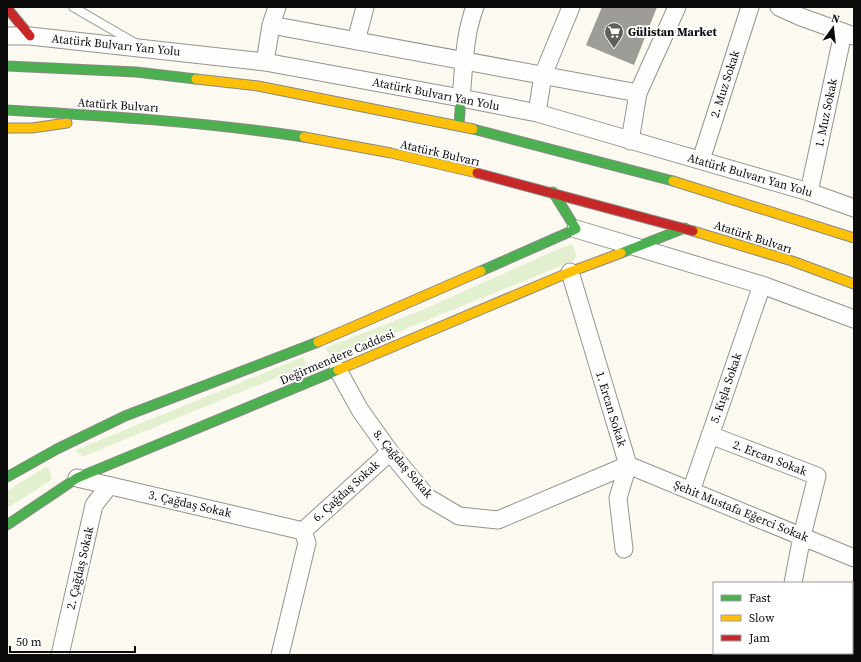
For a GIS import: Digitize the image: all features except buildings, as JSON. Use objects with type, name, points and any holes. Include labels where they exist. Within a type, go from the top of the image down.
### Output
[{"type":"main road","points":[[7,8],[30,36]]},
{"type":"main road","points":[[7,66],[136,72],[258,86],[459,125],[685,184],[854,238]]},
{"type":"main road","points":[[459,125],[461,98]]},
{"type":"main road","name":"Atatürk Bulvarı","points":[[7,110],[92,115],[249,129],[362,147],[553,192],[685,228],[824,272],[854,284]]},
{"type":"main road","points":[[7,128],[32,128],[62,124],[92,115]]},
{"type":"main road","points":[[553,192],[576,229]]},
{"type":"main road","name":"Değirmendere Caddesi","points":[[7,525],[75,475],[570,272],[685,228]]},
{"type":"main road","name":"Değirmendere Caddesi","points":[[7,478],[125,416],[313,348],[576,229]]},
{"type":"street","points":[[265,62],[271,25],[277,7]]},
{"type":"street","points":[[356,41],[365,7]]},
{"type":"street","points":[[461,98],[470,18],[475,7]]},
{"type":"street","points":[[537,113],[543,75],[571,7]]},
{"type":"street","points":[[630,140],[638,93],[677,7]]},
{"type":"street","name":"2. Muz Sokak","points":[[701,160],[750,7]]},
{"type":"street","points":[[779,7],[848,35]]},
{"type":"street","points":[[271,25],[638,93]]},
{"type":"street","name":"1. Muz Sokak","points":[[809,192],[848,35]]},
{"type":"street","name":"Atatürk Bulvarı Yan Yolu","points":[[7,36],[30,36],[265,62],[537,113],[809,192],[854,208]]},
{"type":"street","points":[[576,229],[762,285],[854,319]]},
{"type":"street","name":"1. Ercan Sokak","points":[[570,272],[628,465]]},
{"type":"street","name":"5. Kışla Sokak","points":[[691,491],[762,285]]},
{"type":"street","name":"8. Çağdaş Sokak","points":[[329,371],[360,410],[390,452],[427,497],[459,516],[498,520],[628,465]]},
{"type":"street","name":"2. Ercan Sokak","points":[[710,435],[817,476],[802,536],[793,582]]},
{"type":"street","name":"6. Çağdaş Sokak","points":[[303,531],[390,452]]},
{"type":"street","points":[[624,549],[618,498],[628,465]]},
{"type":"street","name":"Şehit Mustafa Eğerci Sokak","points":[[628,465],[854,558]]},
{"type":"street","name":"3. Çağdaş Sokak","points":[[75,475],[109,486],[303,531]]},
{"type":"street","name":"2. Çağdaş Sokak","points":[[60,655],[94,505],[109,486]]},
{"type":"street","points":[[280,655],[307,543],[303,531]]},
{"type":"lane","points":[[73,7],[142,48]]},
{"type":"green space","points":[[572,244],[577,256],[573,261],[332,359],[325,348],[422,310]]},
{"type":"green space","points":[[303,357],[307,365],[82,457],[76,450]]},
{"type":"green space","points":[[48,467],[52,478],[50,481],[7,508],[7,491]]},
{"type":"traffic: fast","points":[[7,66],[136,72],[196,79]]},
{"type":"traffic: fast","points":[[459,125],[461,98]]},
{"type":"traffic: fast","points":[[7,110],[193,123],[304,137]]},
{"type":"traffic: fast","points":[[473,129],[673,181]]},
{"type":"traffic: fast","points":[[481,271],[576,229],[553,192]]},
{"type":"traffic: fast","points":[[621,253],[685,228]]},
{"type":"traffic: fast","points":[[7,477],[57,449],[125,416],[318,342]]},
{"type":"traffic: fast","points":[[7,525],[77,478],[338,370]]},
{"type":"traffic: slow","points":[[196,79],[258,86],[473,129]]},
{"type":"traffic: slow","points":[[7,128],[32,128],[67,123]]},
{"type":"traffic: slow","points":[[304,137],[391,153],[477,173]]},
{"type":"traffic: slow","points":[[673,181],[854,238]]},
{"type":"traffic: slow","points":[[693,231],[792,261],[854,284]]},
{"type":"traffic: slow","points":[[338,370],[570,272],[621,253]]},
{"type":"traffic: slow","points":[[318,342],[481,271]]},
{"type":"traffic: jam","points":[[7,8],[30,36]]},
{"type":"traffic: jam","points":[[477,173],[693,231]]},
{"type":"place","name":"Gülistan Market","points":[[614,49]]}]
